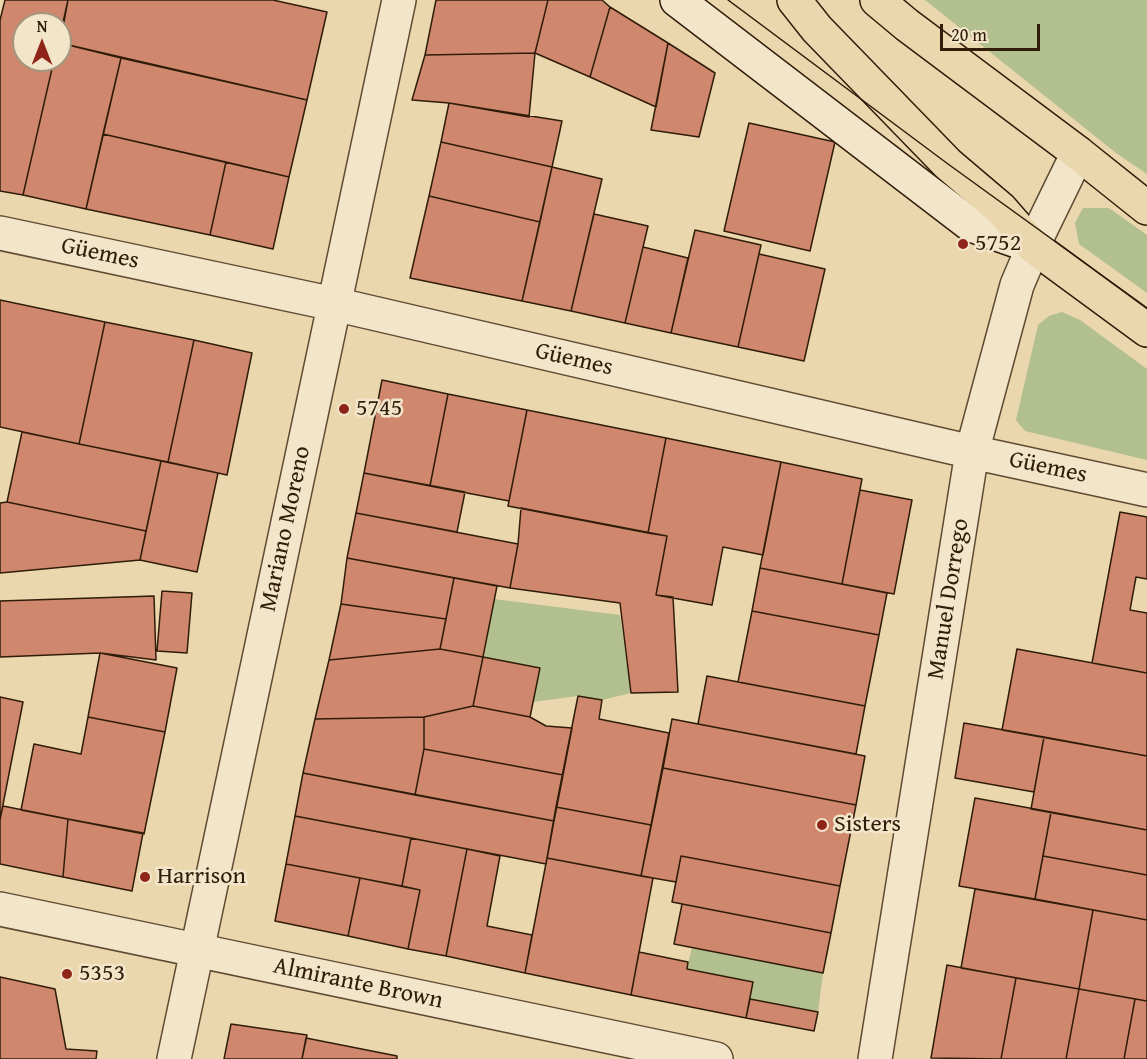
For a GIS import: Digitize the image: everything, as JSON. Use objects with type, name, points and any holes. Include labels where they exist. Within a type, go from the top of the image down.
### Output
[{"type":"main road","points":[[794,0],[817,28],[940,156],[1001,209],[1034,247],[1147,330]]},
{"type":"main road","points":[[877,0],[1147,208]]},
{"type":"street","name":"Mariano Moreno","points":[[174,1059],[399,0]]},
{"type":"street","points":[[677,0],[971,225],[1034,247]]},
{"type":"street","name":"Manuel Dorrego","points":[[875,1059],[972,452],[1017,285],[1078,153]]},
{"type":"street","name":"Güemes","points":[[0,233],[334,304],[972,452],[1147,490]]},
{"type":"street","name":"Almirante Brown","points":[[0,909],[716,1059]]},
{"type":"green space","points":[[925,0],[1147,0],[1147,174],[1116,153]]},
{"type":"green space","points":[[1083,208],[1109,208],[1147,235],[1147,293],[1079,244],[1075,223]]},
{"type":"green space","points":[[1062,312],[1080,320],[1147,369],[1147,460],[1025,431],[1016,420],[1038,325],[1049,316]]},
{"type":"green space","points":[[494,599],[620,615],[631,693],[602,700],[578,696],[533,702],[484,658]]},
{"type":"green space","points":[[692,947],[823,973],[818,1012],[750,999],[753,982],[687,969]]},
{"type":"building","points":[[5,0],[68,0],[65,12],[12,12],[12,72],[51,72],[23,195],[0,191],[0,20]]},
{"type":"building","points":[[68,0],[273,0],[327,12],[307,100],[72,46],[72,12],[66,12]]},
{"type":"building","points":[[436,0],[548,0],[535,53],[425,55]]},
{"type":"building","points":[[548,0],[602,0],[610,7],[590,77],[535,53]]},
{"type":"building","points":[[610,7],[668,43],[656,107],[590,77]]},
{"type":"building","points":[[668,43],[715,73],[699,137],[651,130]]},
{"type":"building","points":[[72,46],[121,58],[86,209],[23,195],[51,72],[72,72]]},
{"type":"building","points":[[535,53],[529,117],[449,103],[412,100],[425,55]]},
{"type":"building","points":[[121,58],[307,100],[289,177],[103,134]]},
{"type":"building","points":[[449,103],[562,121],[552,167],[441,142]]},
{"type":"building","points":[[749,123],[835,142],[810,251],[724,231]]},
{"type":"building","points":[[103,134],[226,162],[210,235],[86,209]]},
{"type":"building","points":[[441,142],[552,167],[540,222],[429,196]]},
{"type":"building","points":[[226,162],[289,177],[273,249],[210,235]]},
{"type":"building","points":[[552,167],[602,179],[571,311],[522,301]]},
{"type":"building","points":[[429,196],[540,222],[522,301],[410,278]]},
{"type":"building","points":[[594,214],[648,226],[625,323],[571,311]]},
{"type":"building","points":[[695,230],[761,245],[738,347],[671,333]]},
{"type":"building","points":[[643,247],[688,258],[671,333],[625,323]]},
{"type":"building","points":[[759,254],[825,269],[804,361],[738,347]]},
{"type":"building","points":[[0,300],[105,322],[79,444],[0,427]]},
{"type":"building","points":[[105,322],[194,340],[168,462],[79,444]]},
{"type":"building","points":[[194,340],[252,353],[227,475],[168,462]]},
{"type":"building","points":[[382,380],[448,394],[430,486],[364,473]]},
{"type":"building","points":[[448,394],[527,410],[509,501],[430,486]]},
{"type":"building","points":[[527,410],[666,438],[648,533],[508,506]]},
{"type":"building","points":[[22,432],[161,461],[146,531],[7,502]]},
{"type":"building","points":[[666,438],[781,462],[763,555],[723,547],[712,605],[656,595],[667,536],[648,533]]},
{"type":"building","points":[[161,461],[218,473],[197,572],[140,560]]},
{"type":"building","points":[[781,462],[862,479],[842,584],[760,568]]},
{"type":"building","points":[[364,473],[465,492],[457,532],[356,513]]},
{"type":"building","points":[[860,490],[912,500],[894,594],[842,584]]},
{"type":"building","points":[[7,502],[146,531],[140,560],[0,573],[0,503]]},
{"type":"building","points":[[521,508],[667,536],[656,595],[673,597],[678,692],[631,693],[620,603],[510,588],[518,544]]},
{"type":"building","points":[[1120,512],[1147,517],[1147,579],[1136,577],[1130,610],[1147,613],[1147,673],[1092,663]]},
{"type":"building","points":[[356,513],[518,544],[510,588],[347,558]]},
{"type":"building","points":[[347,558],[454,578],[446,619],[341,604]]},
{"type":"building","points":[[760,568],[887,593],[879,635],[752,611]]},
{"type":"building","points":[[454,578],[497,586],[483,657],[440,649]]},
{"type":"building","points":[[162,591],[192,593],[187,653],[157,651]]},
{"type":"building","points":[[154,596],[156,660],[100,653],[0,657],[0,601]]},
{"type":"building","points":[[341,604],[446,619],[440,649],[329,660]]},
{"type":"building","points":[[752,611],[879,635],[865,706],[738,682]]},
{"type":"building","points":[[440,649],[483,657],[473,706],[424,717],[315,719],[329,660]]},
{"type":"building","points":[[1017,649],[1147,673],[1147,756],[1002,730]]},
{"type":"building","points":[[100,653],[177,668],[165,732],[88,717]]},
{"type":"building","points":[[483,657],[540,668],[530,717],[473,706]]},
{"type":"building","points":[[707,676],[865,706],[856,754],[698,724]]},
{"type":"building","points":[[578,696],[602,700],[599,719],[669,733],[651,825],[556,807]]},
{"type":"building","points":[[0,697],[23,702],[0,820]]},
{"type":"building","points":[[473,706],[530,717],[546,726],[572,728],[563,775],[424,749],[424,717]]},
{"type":"building","points":[[88,717],[165,732],[144,834],[21,810],[34,744],[81,754]]},
{"type":"building","points":[[424,717],[424,749],[415,795],[303,773],[315,719]]},
{"type":"building","points":[[672,719],[865,756],[856,805],[663,768]]},
{"type":"building","points":[[964,723],[1044,737],[1034,792],[955,778]]},
{"type":"building","points":[[1044,737],[1147,756],[1147,830],[1031,809]]},
{"type":"building","points":[[424,749],[563,775],[554,821],[415,795]]},
{"type":"building","points":[[663,768],[856,805],[840,886],[681,856],[676,882],[641,876]]},
{"type":"building","points":[[303,773],[554,821],[546,864],[295,816]]},
{"type":"building","points":[[975,798],[1051,812],[1035,899],[959,886]]},
{"type":"building","points":[[3,806],[68,819],[63,877],[0,864],[0,819]]},
{"type":"building","points":[[556,807],[651,825],[641,876],[547,858]]},
{"type":"building","points":[[1051,812],[1147,830],[1147,875],[1043,856]]},
{"type":"building","points":[[295,816],[411,838],[402,886],[286,864]]},
{"type":"building","points":[[68,819],[143,833],[132,891],[63,877]]},
{"type":"building","points":[[411,838],[467,849],[446,956],[408,949],[420,890],[402,886]]},
{"type":"building","points":[[467,849],[500,856],[487,926],[532,935],[525,973],[446,956]]},
{"type":"building","points":[[681,856],[840,886],[831,933],[672,902]]},
{"type":"building","points":[[1043,856],[1147,875],[1147,920],[1035,899]]},
{"type":"building","points":[[547,858],[653,878],[631,995],[525,973]]},
{"type":"building","points":[[286,864],[360,878],[348,936],[275,921]]},
{"type":"building","points":[[360,878],[420,890],[408,949],[348,936]]},
{"type":"building","points":[[975,889],[1093,910],[1079,989],[961,968]]},
{"type":"building","points":[[682,904],[831,933],[823,973],[674,944]]},
{"type":"building","points":[[1093,910],[1147,920],[1147,1001],[1079,989]]},
{"type":"building","points":[[639,952],[688,962],[687,969],[753,982],[746,1018],[631,995]]},
{"type":"building","points":[[947,965],[1016,978],[1001,1059],[931,1058]]},
{"type":"building","points":[[0,977],[55,989],[66,1049],[97,1051],[96,1059],[0,1059]]},
{"type":"building","points":[[1016,978],[1079,989],[1066,1059],[1001,1059]]},
{"type":"building","points":[[1079,989],[1135,999],[1124,1059],[1066,1059]]},
{"type":"building","points":[[750,999],[818,1012],[814,1031],[746,1018]]},
{"type":"building","points":[[1135,999],[1147,1001],[1147,1059],[1124,1059]]},
{"type":"building","points":[[231,1024],[307,1035],[302,1059],[224,1059]]},
{"type":"building","points":[[306,1038],[397,1056],[397,1059],[302,1059]]},
{"type":"tram line","points":[[728,0],[948,164],[1147,308]]},
{"type":"place","name":"5752","points":[[963,244]]},
{"type":"place","name":"5745","points":[[344,409]]},
{"type":"place","name":"Sisters","points":[[822,825]]},
{"type":"place","name":"Harrison","points":[[145,877]]},
{"type":"place","name":"5353","points":[[67,974]]}]
